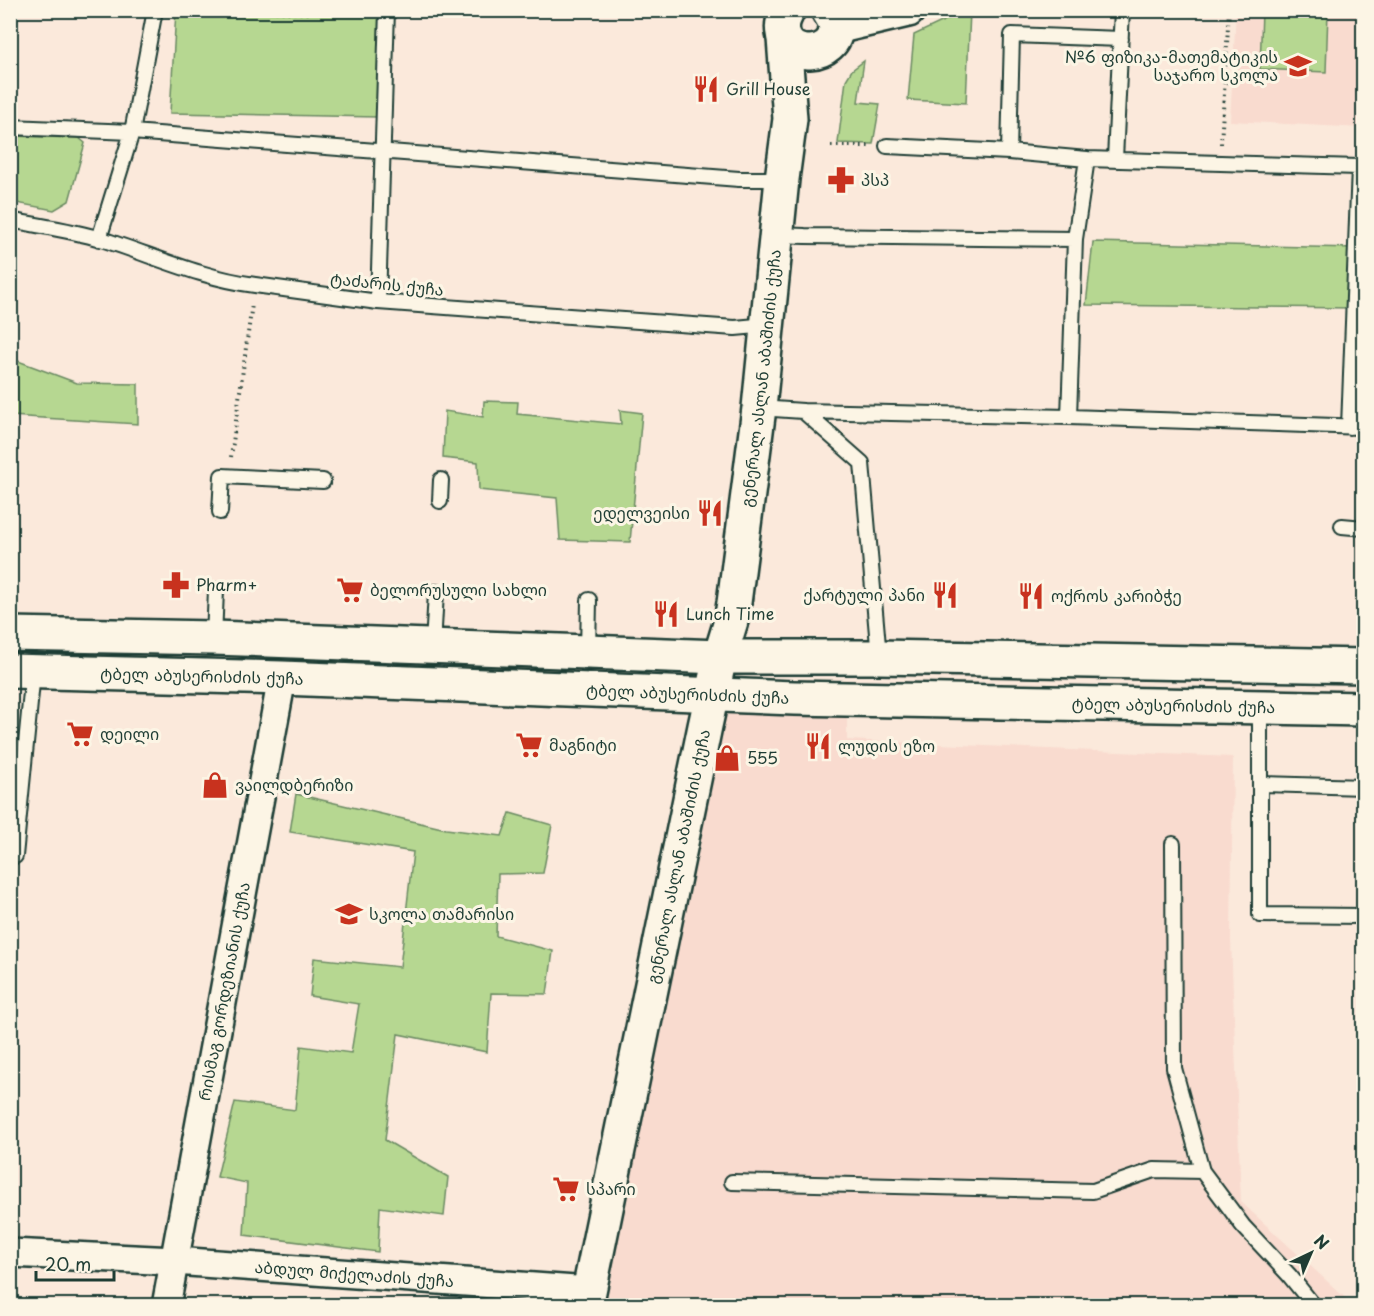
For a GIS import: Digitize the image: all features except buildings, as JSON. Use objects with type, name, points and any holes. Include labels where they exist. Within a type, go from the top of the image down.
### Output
[{"type":"main road","points":[[786,24],[791,47],[802,52],[828,30],[908,10]]},
{"type":"main road","name":"გენერალ ასლან აბაშიძის ქუჩა","points":[[588,1298],[712,695],[734,603],[759,408],[790,119],[786,24]]},
{"type":"main road","name":"გენერალ ასლან აბაშიძის ქუჩა","points":[[790,119],[828,30]]},
{"type":"main road","points":[[10,634],[214,638],[720,657],[879,657],[1364,666]]},
{"type":"main road","name":"ტბელ აბუსერისძის ქუჩა","points":[[22,671],[282,678],[794,698],[1364,709]]},
{"type":"street","name":"რისმაგ გორდეზიანის ქუჩა","points":[[166,1305],[282,678]]},
{"type":"street","name":"აბდულ მიქელაძის ქუჩა","points":[[10,1253],[175,1261],[588,1298]]},
{"type":"lane","points":[[99,239],[132,132],[155,10]]},
{"type":"lane","points":[[378,302],[387,10]]},
{"type":"lane","points":[[1115,159],[1122,10]]},
{"type":"lane","points":[[1009,152],[1012,34],[1121,39]]},
{"type":"lane","points":[[10,127],[132,132],[739,179],[782,179]]},
{"type":"lane","points":[[887,146],[1009,152],[1087,159],[1359,167],[1349,427]]},
{"type":"lane","points":[[1069,417],[1076,239],[1087,159]]},
{"type":"lane","name":"ტაძარის ქუჩა","points":[[10,220],[99,239],[179,267],[240,283],[378,302],[693,326],[735,328],[768,325]]},
{"type":"lane","points":[[777,235],[1076,239]]},
{"type":"lane","points":[[759,408],[1364,427]]},
{"type":"lane","points":[[803,411],[862,463],[879,657]]},
{"type":"lane","points":[[220,512],[222,476],[323,481]]},
{"type":"lane","points":[[440,501],[441,480]]},
{"type":"lane","points":[[1342,526],[1364,528]]},
{"type":"lane","points":[[214,638],[216,590]]},
{"type":"lane","points":[[433,646],[436,592]]},
{"type":"lane","points":[[588,652],[589,600]]},
{"type":"lane","points":[[10,856],[15,856],[25,752],[22,671]]},
{"type":"lane","points":[[1260,706],[1260,915],[1364,916]]},
{"type":"lane","points":[[10,750],[25,752]]},
{"type":"lane","points":[[1260,784],[1364,787]]},
{"type":"lane","points":[[1173,843],[1174,1068],[1203,1171],[1243,1226],[1314,1305]]},
{"type":"lane","points":[[732,1182],[1093,1191],[1154,1170],[1203,1171]]},
{"type":"path","points":[[253,11],[310,13],[310,10]]},
{"type":"path","points":[[1220,162],[1229,10]]},
{"type":"path","points":[[831,146],[887,146]]},
{"type":"path","points":[[228,476],[255,285]]},
{"type":"shaded area","name":"№6 ფიზიკა-მათემატიკის საჯარო სკოლა","points":[[1236,11],[1363,11],[1363,128],[1230,121]]},
{"type":"shaded area","points":[[1363,243],[1364,378],[1359,378]]},
{"type":"shaded area","points":[[720,709],[847,711],[847,740],[1233,757],[1231,940],[1241,1202],[1353,1305],[605,1306],[685,868]]},
{"type":"green space","points":[[967,10],[970,11],[966,103],[908,100],[914,35]]},
{"type":"green space","points":[[1009,10],[1112,10],[1112,14],[1009,13]]},
{"type":"green space","points":[[176,11],[382,11],[378,117],[170,113]]},
{"type":"green space","points":[[1262,11],[1328,11],[1326,72],[1260,69]]},
{"type":"green space","points":[[864,61],[858,102],[880,104],[873,144],[838,143],[846,80],[852,70]]},
{"type":"green space","points":[[11,136],[79,138],[85,143],[69,201],[54,210],[11,202]]},
{"type":"green space","points":[[1093,242],[1356,248],[1354,308],[1086,305]]},
{"type":"green space","points":[[10,358],[77,383],[138,384],[138,424],[11,416]]},
{"type":"green space","points":[[484,401],[518,402],[517,414],[621,424],[620,410],[642,413],[630,542],[560,540],[557,498],[479,490],[478,462],[443,458],[445,411],[483,417]]},
{"type":"green space","points":[[296,794],[446,829],[502,836],[510,813],[552,825],[543,873],[498,874],[496,936],[553,951],[547,994],[491,993],[487,1052],[398,1034],[385,1140],[448,1177],[444,1216],[380,1207],[378,1252],[244,1235],[247,1183],[217,1177],[235,1102],[295,1110],[301,1046],[351,1053],[359,1004],[310,996],[314,958],[400,967],[413,852],[290,832]]},
{"type":"place","name":"№6 ფიზიკა-მათემატიკის საჯარო სკოლა","points":[[1298,66]]},
{"type":"place","name":"Grill House","points":[[706,89]]},
{"type":"place","name":"პსპ","points":[[841,180]]},
{"type":"place","name":"ედელვეისი","points":[[710,513]]},
{"type":"place","name":"Pharm+","points":[[176,585]]},
{"type":"place","name":"ბელორუსული სახლი","points":[[350,590]]},
{"type":"place","name":"ქარტული პანი","points":[[945,595]]},
{"type":"place","name":"ოქროს კარიბჭე","points":[[1031,596]]},
{"type":"place","name":"Lunch Time","points":[[666,614]]},
{"type":"place","name":"დეილი","points":[[80,734]]},
{"type":"place","name":"მაგნიტი","points":[[529,745]]},
{"type":"place","name":"ლუდის ეზო","points":[[818,746]]},
{"type":"place","name":"555","points":[[727,758]]},
{"type":"place","name":"ვაილდბერიზი","points":[[215,785]]},
{"type":"place","name":"სკოლა თამარისი","points":[[349,914]]},
{"type":"place","name":"სპარი","points":[[566,1189]]}]
